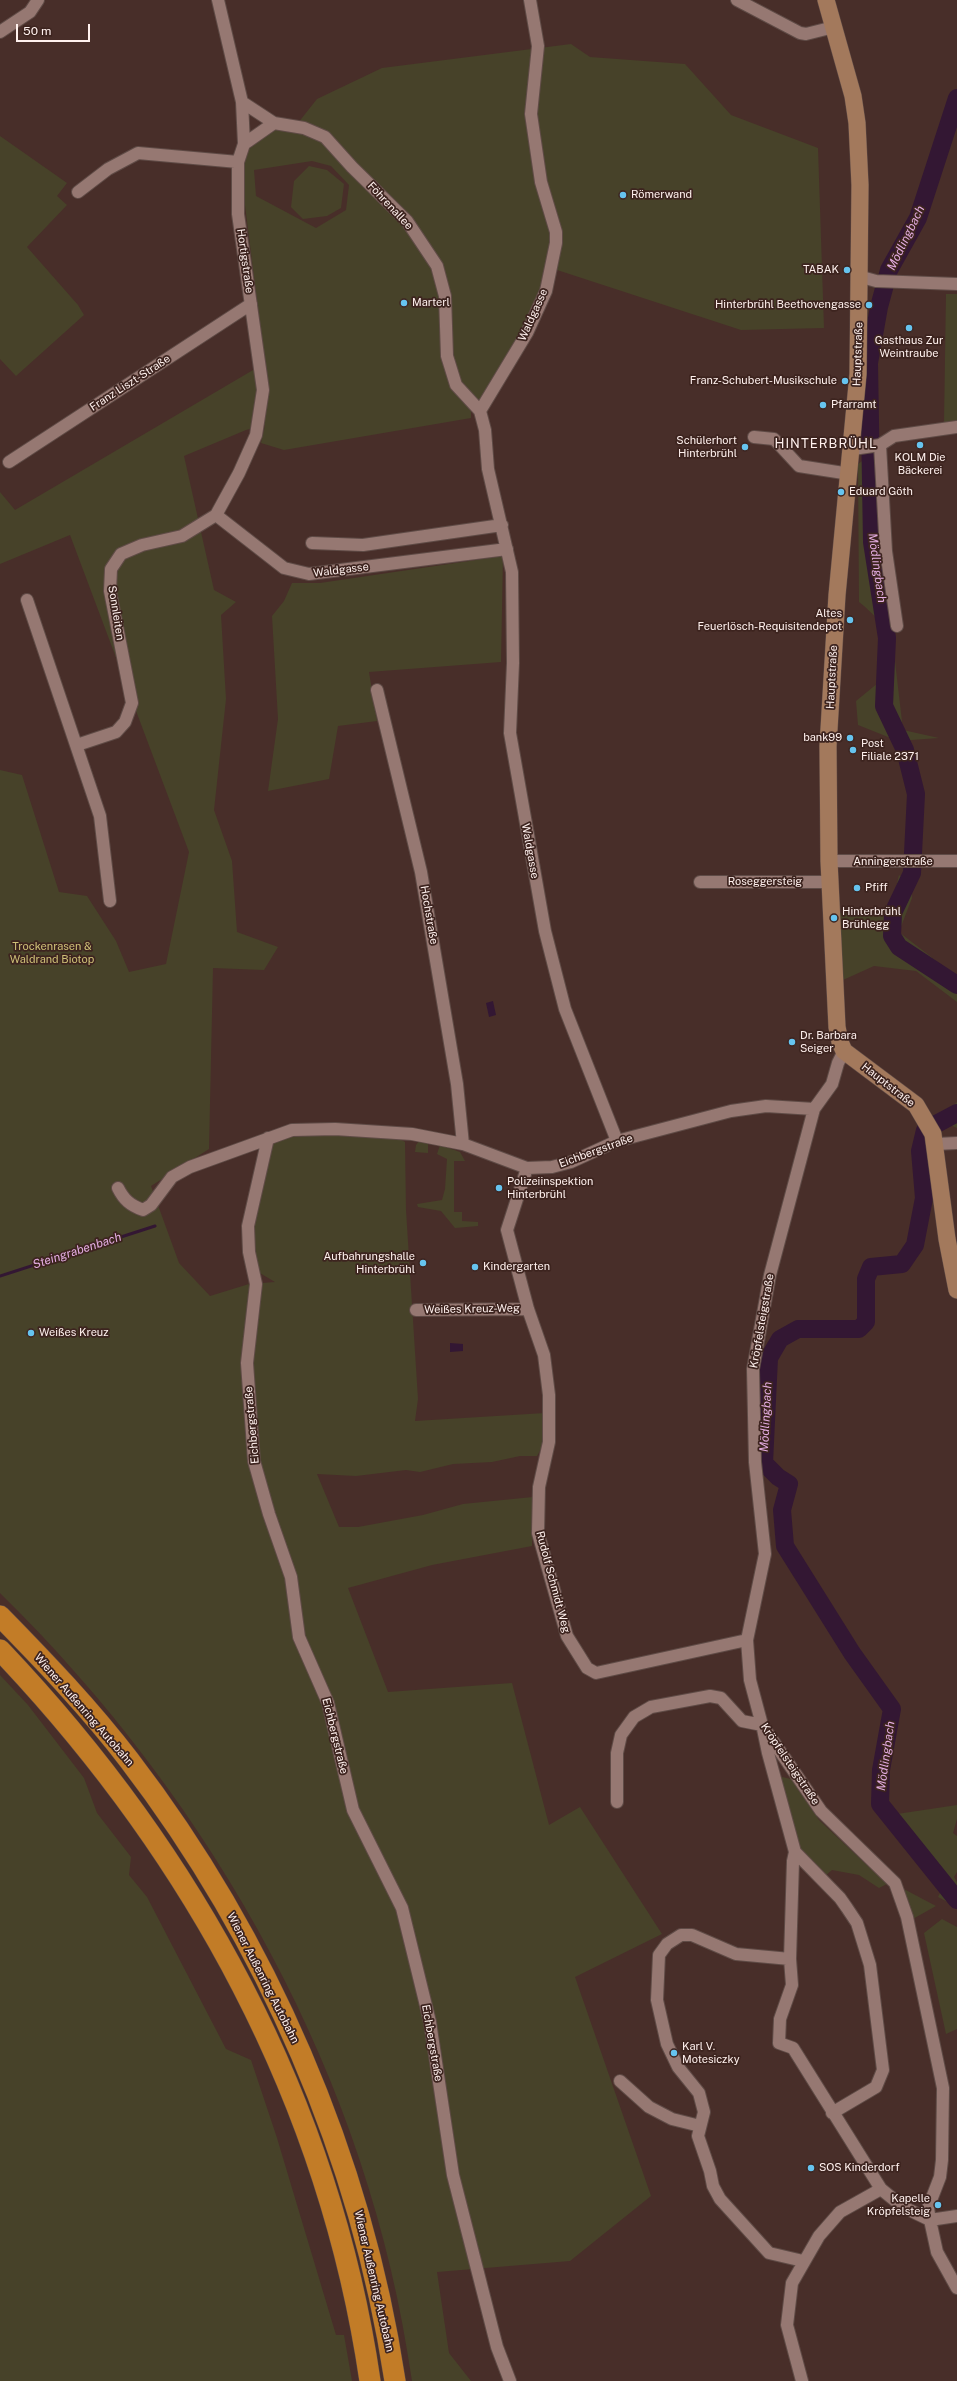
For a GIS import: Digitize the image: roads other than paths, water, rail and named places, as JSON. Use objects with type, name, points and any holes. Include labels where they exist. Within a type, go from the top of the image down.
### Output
[{"type":"highway","name":"Wiener Außenring Autobahn","points":[[0,1616],[58,1676],[129,1760],[182,1834],[244,1936],[295,2038],[334,2137],[363,2227],[388,2338],[395,2381]]},
{"type":"highway","name":"Wiener Außenring Autobahn","points":[[0,1650],[42,1693],[108,1774],[160,1846],[225,1951],[271,2044],[310,2142],[339,2232],[364,2340],[370,2381]]},
{"type":"main road","name":"Hauptstraße","points":[[826,0],[853,96],[857,122],[860,185],[858,276],[860,310],[856,449],[850,474],[837,595],[828,746],[828,861],[838,1027],[840,1042],[844,1051],[916,1106],[933,1134],[946,1239],[957,1290]]},
{"type":"street","points":[[0,32],[30,12],[38,0]]},
{"type":"street","name":"Hortigstraße","points":[[216,515],[239,473],[257,428],[263,390],[238,214],[238,162],[244,144],[242,102],[218,0]]},
{"type":"street","name":"Waldgasse","points":[[530,0],[538,46],[531,114],[541,182],[556,232],[556,244],[546,290],[527,334],[480,411],[485,430],[488,469],[512,572],[513,663],[510,733],[544,931],[565,1009],[617,1141]]},
{"type":"street","points":[[738,0],[800,33],[806,34],[834,27]]},
{"type":"street","name":"Föhrenallee","points":[[242,102],[274,123],[304,128],[325,137],[352,167],[407,222],[437,266],[445,296],[447,356],[456,385],[480,411]]},
{"type":"street","points":[[244,144],[274,123]]},
{"type":"street","points":[[78,192],[108,169],[138,154],[238,162]]},
{"type":"street","points":[[858,276],[876,282],[895,281],[957,284]]},
{"type":"street","name":"Franz Liszt-Straße","points":[[9,462],[251,304]]},
{"type":"street","points":[[856,449],[877,445],[894,436],[957,427]]},
{"type":"street","points":[[754,437],[774,439],[798,466],[850,474]]},
{"type":"street","points":[[877,445],[886,551],[897,626]]},
{"type":"street","name":"Waldgasse","points":[[216,515],[284,568],[309,574],[507,549]]},
{"type":"street","name":"Sonnleiten","points":[[77,745],[116,732],[125,722],[132,703],[110,591],[111,569],[121,554],[142,545],[182,536],[216,515]]},
{"type":"street","points":[[312,543],[363,545],[502,525]]},
{"type":"street","points":[[28,600],[100,816],[110,901]]},
{"type":"street","name":"Hochstraße","points":[[377,690],[422,879],[457,1084],[463,1144]]},
{"type":"street","name":"Anningerstraße","points":[[828,861],[902,863],[957,861]]},
{"type":"street","name":"Roseggersteig","points":[[700,882],[830,882]]},
{"type":"street","points":[[814,1109],[832,1084],[838,1063],[844,1051]]},
{"type":"street","name":"Eichbergstraße","points":[[118,1188],[123,1198],[132,1206],[143,1210],[151,1205],[172,1177],[190,1167],[292,1130],[335,1128],[412,1134],[463,1144],[527,1168],[552,1167],[571,1162],[617,1141],[731,1111],[766,1106],[814,1109]]},
{"type":"street","name":"Kröpfelsteigstraße","points":[[814,1109],[770,1275],[753,1369],[755,1462],[764,1554],[747,1640],[750,1680],[762,1725],[821,1810],[895,1883],[907,1917],[942,2088],[942,2160],[940,2176],[928,2208],[937,2252],[957,2288]]},
{"type":"street","points":[[933,1134],[957,1143]]},
{"type":"street","name":"Eichbergstraße","points":[[268,1138],[248,1226],[249,1252],[256,1284],[247,1363],[254,1461],[269,1514],[291,1577],[299,1637],[328,1703],[353,1810],[402,1908],[430,2022],[453,2175],[497,2347],[510,2381]]},
{"type":"street","name":"Rudolf Schmidt Weg","points":[[527,1168],[507,1230],[528,1309],[544,1355],[549,1396],[549,1442],[539,1487],[538,1533],[567,1636],[587,1668],[596,1673],[747,1640]]},
{"type":"street","name":"Weißes Kreuz-Weg","points":[[416,1310],[528,1309]]},
{"type":"street","points":[[616,1802],[617,1753],[621,1735],[634,1717],[651,1707],[710,1696],[721,1698],[742,1721],[762,1725],[768,1753],[796,1852],[840,1898],[857,1923],[870,1965],[883,2070],[876,2087],[832,2113]]},
{"type":"street","points":[[796,1852],[793,1861],[790,1959],[792,1985],[780,2019],[780,2043],[792,2048],[880,2189],[903,2207],[930,2220],[957,2216]]},
{"type":"street","points":[[790,1959],[736,1954],[692,1935],[681,1935],[667,1944],[659,1956],[656,2000],[667,2044],[678,2067],[699,2094],[704,2112],[698,2136],[710,2171],[713,2186],[720,2199],[769,2253],[804,2261]]},
{"type":"street","points":[[620,2082],[649,2107],[672,2119],[700,2126]]},
{"type":"street","points":[[802,2381],[787,2325],[792,2283],[820,2236],[840,2212],[880,2189]]},
{"type":"waterway","name":"Mödlingbach","points":[[957,98],[918,218],[889,270],[879,307],[869,363],[872,542],[887,638],[884,706],[905,750],[916,794],[912,873],[893,913],[892,936],[899,947],[957,985]]},
{"type":"waterway","name":"Mödlingbach","points":[[957,1113],[925,1130],[920,1151],[924,1198],[915,1245],[902,1264],[871,1267],[866,1279],[866,1322],[859,1329],[798,1329],[780,1339],[769,1358],[764,1463],[778,1477],[789,1484],[782,1510],[785,1546],[852,1653],[892,1709],[881,1770],[880,1804],[957,1900]]},
{"type":"waterway","name":"Steingrabenbach","points":[[0,1276],[155,1226]]},
{"type":"place","name":"Römerwand","points":[[623,195]]},
{"type":"place","name":"TABAK","points":[[847,270]]},
{"type":"place","name":"Marterl","points":[[404,303]]},
{"type":"place","name":"Hinterbrühl Beethovengasse","points":[[869,305]]},
{"type":"place","name":"Gasthaus Zur Weintraube","points":[[909,328]]},
{"type":"place","name":"Franz-Schubert-Musikschule","points":[[845,381]]},
{"type":"place","name":"Pfarramt","points":[[823,405]]},
{"type":"place","name":"KOLM Die Bäckerei","points":[[920,445]]},
{"type":"place","name":"Schülerhort Hinterbrühl","points":[[745,447]]},
{"type":"place","name":"Eduard Göth","points":[[841,492]]},
{"type":"place","name":"Altes Feuerlösch-Requisitendepot","points":[[850,620]]},
{"type":"place","name":"bank99","points":[[850,738]]},
{"type":"place","name":"Post Filiale 2371","points":[[853,750]]},
{"type":"place","name":"Pfiff","points":[[857,888]]},
{"type":"place","name":"Hinterbrühl Brühlegg","points":[[834,918]]},
{"type":"place","name":"Dr. Barbara Seiger","points":[[792,1042]]},
{"type":"place","name":"Polizeiinspektion Hinterbrühl","points":[[499,1188]]},
{"type":"place","name":"Aufbahrungshalle Hinterbrühl","points":[[423,1263]]},
{"type":"place","name":"Kindergarten","points":[[475,1267]]},
{"type":"place","name":"Weißes Kreuz","points":[[31,1333]]},
{"type":"place","name":"Karl V. Motesiczky","points":[[674,2053]]},
{"type":"place","name":"SOS Kinderdorf","points":[[811,2168]]},
{"type":"place","name":"Kapelle Kröpfelsteig","points":[[938,2205]]},
{"type":"district","name":"HINTERBRÜHL","points":[[826,444]]},
{"type":"park label","name":"Trockenrasen & Waldrand Biotop","points":[[52,953]]}]
